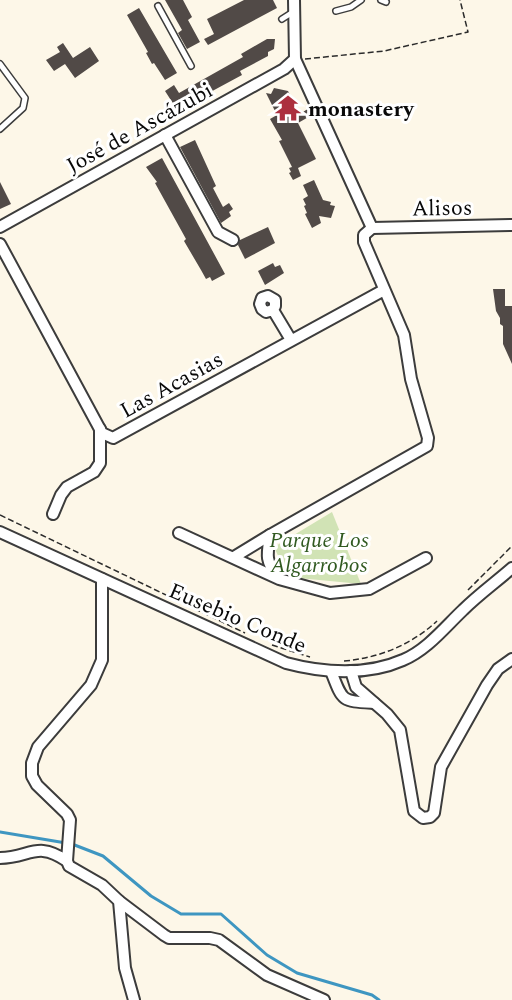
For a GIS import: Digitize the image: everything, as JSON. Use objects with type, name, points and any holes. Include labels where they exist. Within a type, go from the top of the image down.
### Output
[{"type":"street","points":[[234,557],[427,446],[428,438],[411,379],[404,335],[364,242],[364,235],[372,228],[295,59],[294,5]]},
{"type":"street","name":"José de Ascázubi","points":[[0,227],[284,69],[295,59]]},
{"type":"street","points":[[165,135],[218,232],[233,240]]},
{"type":"street","name":"Alisos","points":[[372,228],[512,225]]},
{"type":"street","name":"Las Acasias","points":[[0,244],[100,429],[107,437],[113,438],[384,291]]},
{"type":"street","points":[[273,310],[291,340]]},
{"type":"street","points":[[53,514],[61,495],[68,487],[94,471],[100,463],[100,429]]},
{"type":"street","name":"Eusebio Conde","points":[[0,532],[286,663],[309,669],[331,671],[383,667],[404,660],[423,647],[464,608],[512,568]]},
{"type":"street","points":[[179,532],[279,579],[330,593],[369,589],[426,558]]},
{"type":"street","points":[[270,535],[268,564],[279,579]]},
{"type":"street","points":[[102,579],[102,660],[91,685],[38,747],[32,763],[32,776],[37,785],[68,814],[70,820],[68,855],[74,870],[102,885],[119,901],[169,938],[219,940],[267,975],[324,1000]]},
{"type":"street","points":[[351,671],[356,687],[387,714],[400,730],[414,812],[423,818],[430,817],[434,813],[441,767],[486,685],[498,669],[512,659]]},
{"type":"street","points":[[331,671],[343,698],[348,701],[374,704]]},
{"type":"street","points":[[0,858],[35,850],[68,855]]},
{"type":"street","points":[[119,901],[124,968],[134,1000]]},
{"type":"lane","points":[[336,11],[351,7],[361,0]]},
{"type":"lane","points":[[282,19],[294,5]]},
{"type":"lane","points":[[158,6],[191,66]]},
{"type":"lane","points":[[0,64],[24,94],[25,102],[24,108],[0,129]]},
{"type":"path","points":[[295,59],[317,59],[384,51],[468,32],[460,0]]},
{"type":"path","points":[[0,515],[254,637]]},
{"type":"path","points":[[464,595],[512,546]]},
{"type":"path","points":[[340,661],[383,654],[416,637],[441,618]]},
{"type":"path","points":[[271,644],[314,658]]},
{"type":"green space","name":"Parque Los Algarrobos","points":[[332,512],[361,584],[288,577],[274,547]]},
{"type":"building","points":[[165,0],[183,0],[192,17],[188,20],[200,42],[187,49],[178,33],[182,30]]},
{"type":"building","points":[[244,0],[273,0],[277,8],[208,45],[204,39],[214,34],[207,19]]},
{"type":"building","points":[[139,8],[177,73],[165,80],[154,63],[152,64],[146,53],[148,52],[127,15]]},
{"type":"building","points":[[267,39],[275,39],[274,49],[268,52],[268,56],[240,71],[242,75],[179,109],[165,91],[174,85],[179,93],[243,57],[241,54]]},
{"type":"building","points":[[63,43],[73,58],[90,47],[99,61],[75,78],[65,64],[54,71],[46,60],[60,52],[57,47]]},
{"type":"building","points":[[274,88],[288,91],[300,114],[309,108],[312,115],[298,123],[316,159],[298,168],[301,176],[293,180],[289,173],[291,172],[289,168],[292,167],[279,141],[282,140],[270,119],[277,115],[266,93],[271,94]]},
{"type":"building","points":[[195,140],[216,186],[213,188],[223,207],[229,203],[233,209],[229,212],[231,216],[221,223],[180,147]]},
{"type":"building","points":[[162,158],[225,274],[212,281],[210,277],[206,279],[184,241],[186,239],[155,183],[157,182],[146,167]]},
{"type":"building","points":[[314,180],[323,200],[335,206],[331,218],[319,216],[321,223],[312,228],[305,214],[307,213],[304,206],[306,205],[303,199],[308,196],[303,185]]},
{"type":"building","points":[[0,182],[11,204],[0,209]]},
{"type":"building","points":[[268,227],[275,243],[245,259],[238,245],[240,240]]},
{"type":"building","points":[[273,263],[275,267],[280,265],[284,273],[265,285],[258,271]]},
{"type":"building","points":[[493,289],[505,289],[505,306],[512,306],[512,364],[503,344],[503,326],[500,324],[496,311]]},
{"type":"waterway","points":[[0,832],[72,844],[103,856],[151,896],[181,914],[221,914],[267,955],[297,973],[372,995],[379,1000]]},
{"type":"place","name":"monastery","points":[[288,108]]}]
